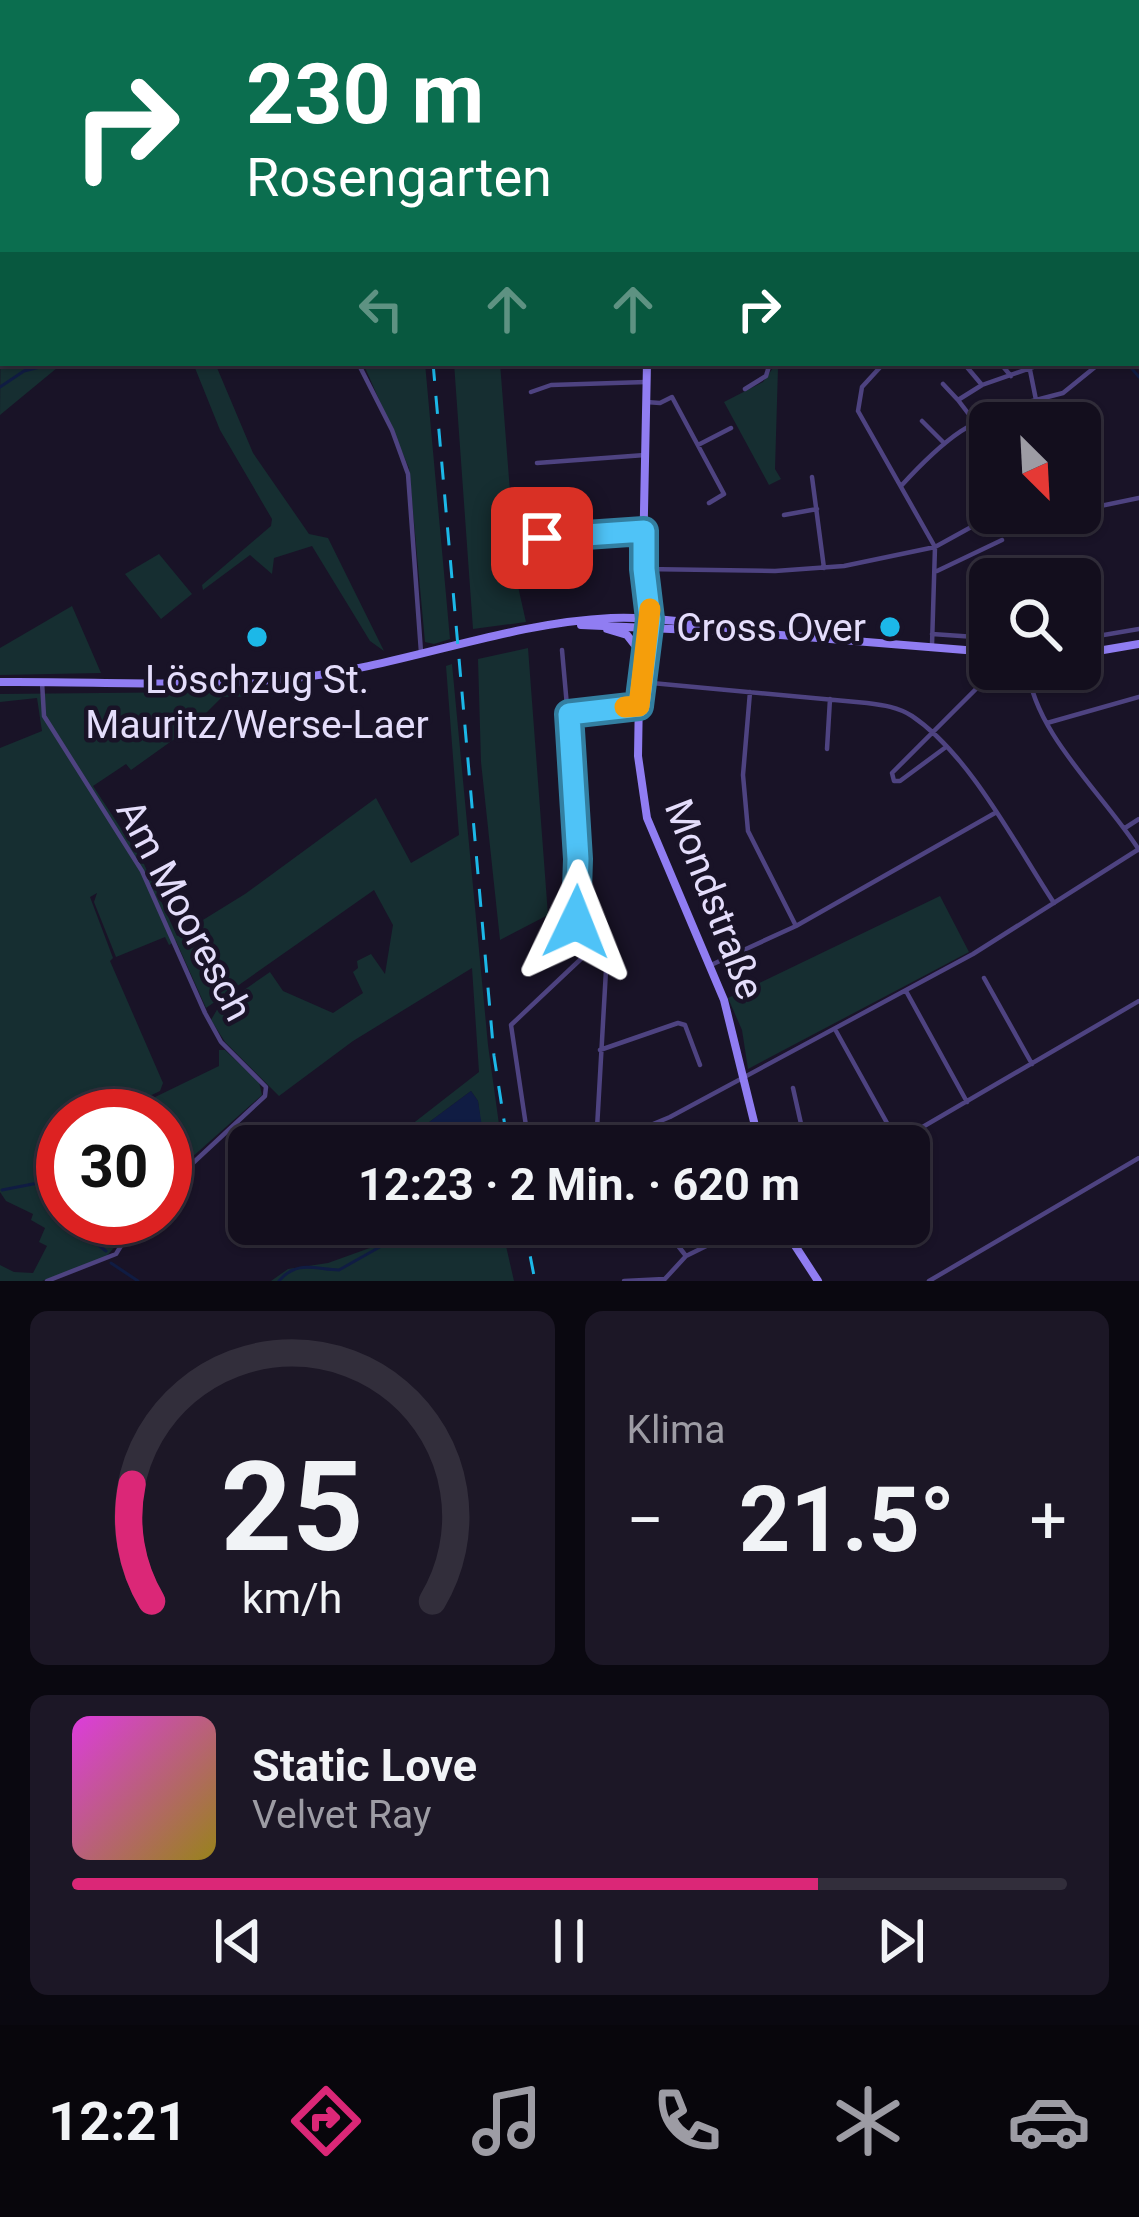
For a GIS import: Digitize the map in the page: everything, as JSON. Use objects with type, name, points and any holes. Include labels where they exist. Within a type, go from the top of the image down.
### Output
[{"type":"main road","points":[[646,622],[647,366]]},
{"type":"main road","points":[[568,624],[646,622]]},
{"type":"main road","points":[[0,682],[291,679],[568,624],[646,622],[969,650]]},
{"type":"main road","name":"Mondstraße","points":[[641,676],[646,622]]},
{"type":"main road","name":"Mondstraße","points":[[646,622],[639,773],[647,818],[710,965],[755,1125]]},
{"type":"main road","points":[[594,626],[626,634],[640,654]]},
{"type":"main road","points":[[1101,651],[1139,644]]},
{"type":"main road","points":[[795,1245],[818,1281]]},
{"type":"street","points":[[360,366],[408,474],[422,655]]},
{"type":"street","points":[[745,389],[766,376],[769,366]]},
{"type":"street","points":[[881,366],[862,387],[858,410],[935,547],[932,647]]},
{"type":"street","points":[[966,366],[982,385]]},
{"type":"street","points":[[1003,366],[1011,376]]},
{"type":"street","points":[[958,400],[982,385],[1037,366]]},
{"type":"street","points":[[1030,402],[1063,393],[1096,366]]},
{"type":"street","points":[[1030,370],[1036,400]]},
{"type":"street","points":[[531,392],[551,385],[646,382]]},
{"type":"street","points":[[943,384],[969,414]]},
{"type":"street","points":[[646,402],[660,403],[672,397],[724,494],[709,503]]},
{"type":"street","points":[[922,421],[944,442]]},
{"type":"street","points":[[901,486],[944,442],[969,424]]},
{"type":"street","points":[[698,446],[731,428]]},
{"type":"street","points":[[537,463],[645,455]]},
{"type":"street","points":[[812,477],[824,568]]},
{"type":"street","points":[[1101,506],[1139,498]]},
{"type":"street","points":[[784,515],[817,509]]},
{"type":"street","points":[[644,569],[824,568],[935,547],[969,527]]},
{"type":"street","points":[[542,538],[644,531]]},
{"type":"street","points":[[936,571],[1002,540]]},
{"type":"street","points":[[1101,635],[1139,629]]},
{"type":"street","points":[[932,634],[969,637]]},
{"type":"street","points":[[562,650],[578,859],[576,922],[608,935],[598,1125]]},
{"type":"street","points":[[641,676],[891,706],[912,716],[946,748],[1054,903]]},
{"type":"street","name":"Am Mooresch","points":[[42,682],[44,716],[136,860],[205,1013],[221,1042],[267,1091],[192,1163]]},
{"type":"street","points":[[946,748],[894,781],[892,773],[975,690]]},
{"type":"street","points":[[658,1125],[973,954],[1139,849],[1047,723],[1035,690]]},
{"type":"street","points":[[750,692],[743,775],[748,831],[796,926]]},
{"type":"street","points":[[1047,723],[1139,697]]},
{"type":"street","points":[[826,748],[830,699]]},
{"type":"street","points":[[569,714],[639,706]]},
{"type":"street","points":[[710,965],[796,926],[995,813]]},
{"type":"street","points":[[1125,828],[1139,819]]},
{"type":"street","points":[[526,1125],[512,1025],[584,957],[605,958]]},
{"type":"street","points":[[984,977],[1032,1064]]},
{"type":"street","points":[[905,991],[968,1102]]},
{"type":"street","points":[[927,1125],[1139,1001]]},
{"type":"street","points":[[600,1050],[678,1023],[686,1025],[700,1065]]},
{"type":"street","points":[[835,1029],[883,1125]]},
{"type":"street","points":[[793,1088],[801,1125]]},
{"type":"street","points":[[928,1281],[1139,1158]]},
{"type":"street","points":[[47,1281],[116,1254],[122,1245]]},
{"type":"street","points":[[677,1245],[686,1256]]},
{"type":"street","points":[[624,1281],[664,1280],[686,1256],[706,1245]]},
{"type":"green space","points":[[0,366],[59,366],[0,415]]},
{"type":"green space","points":[[194,366],[216,366],[253,453],[309,534],[328,538],[384,651],[370,641],[312,546],[274,558],[272,574],[250,555],[203,590],[202,585],[271,526],[272,519],[220,430]]},
{"type":"green space","points":[[364,366],[425,366],[450,639],[434,644],[425,642],[409,468]]},
{"type":"green space","points":[[454,366],[500,366],[517,582],[526,622],[473,629]]},
{"type":"green space","points":[[778,368],[775,469],[781,479],[769,485],[724,402],[763,382]]},
{"type":"green space","points":[[159,554],[192,594],[161,619],[125,574]]},
{"type":"green space","points":[[72,606],[101,673],[0,675],[0,648]]},
{"type":"green space","points":[[528,648],[548,915],[500,940],[481,762],[478,659]]},
{"type":"green space","points":[[452,664],[499,1125],[481,1125],[478,1101],[471,1091],[425,1125],[411,1125],[479,1072],[472,968],[353,1041],[279,1096],[225,1042],[211,1020],[218,1008],[270,972],[283,991],[333,1013],[363,993],[353,972],[357,961],[371,954],[385,974],[393,925],[374,890],[206,1008],[176,941],[169,945],[165,937],[116,957],[94,902],[97,893],[90,897],[113,958],[110,961],[163,1083],[161,1089],[36,1089],[36,1223],[31,1220],[33,1214],[6,1201],[0,1192],[0,748],[42,731],[37,698],[0,702],[0,694],[304,691],[222,697],[194,725],[131,770],[126,764],[93,786],[143,862],[177,936],[245,894],[376,798],[411,863],[459,835],[446,666]]},
{"type":"green space","points":[[940,896],[969,952],[748,1069],[742,1030],[728,998]]},
{"type":"green space","points":[[219,1050],[225,1050],[259,1082],[262,1095],[192,1157],[192,1089],[172,1089],[219,1066]]},
{"type":"green space","points":[[116,1245],[105,1258],[42,1281],[0,1281],[0,1265],[33,1273],[47,1246]]},
{"type":"green space","points":[[378,1245],[506,1245],[514,1281],[271,1281],[288,1269],[328,1263]]},
{"type":"water","points":[[471,1091],[478,1101],[482,1125],[425,1125]]},
{"type":"waterway","points":[[0,387],[24,371],[44,366]]},
{"type":"waterway","points":[[1130,366],[1139,377]]},
{"type":"waterway","points":[[2,1190],[36,1183]]},
{"type":"waterway","points":[[98,1245],[106,1251]]},
{"type":"waterway","points":[[279,1281],[300,1268],[339,1270],[383,1245]]},
{"type":"waterway","points":[[111,1263],[138,1281]]},
{"type":"railway","points":[[433,366],[494,1056],[505,1125]]},
{"type":"railway","points":[[528,1245],[535,1281]]},
{"type":"slow traffic","points":[[625,707],[639,706],[650,609]]},
{"type":"place","name":"Cross Over","points":[[890,627]]},
{"type":"place","name":"Löschzug St. Mauritz/Werse-Laer","points":[[257,637]]},
{"type":"route","points":[[542,538],[644,531],[650,619],[639,706],[569,714],[578,859],[576,922]]}]
